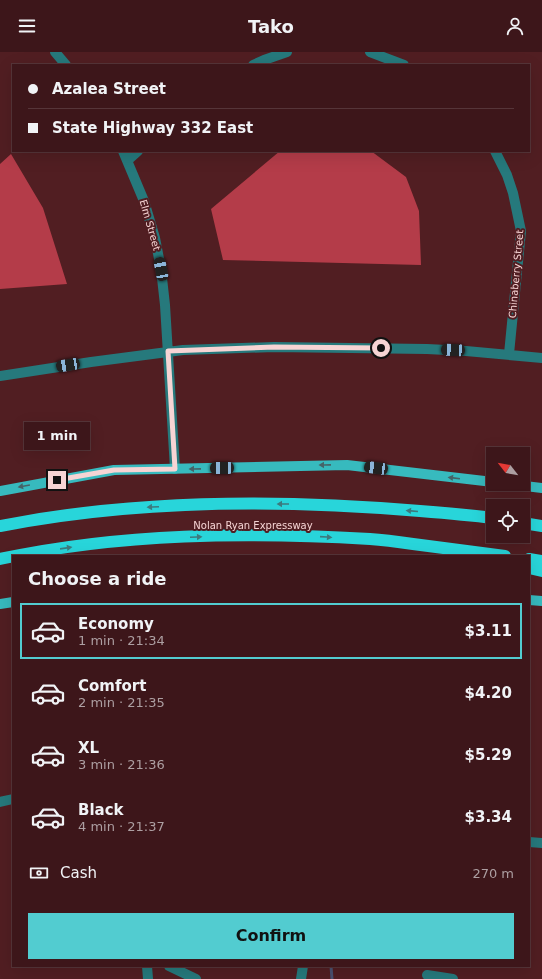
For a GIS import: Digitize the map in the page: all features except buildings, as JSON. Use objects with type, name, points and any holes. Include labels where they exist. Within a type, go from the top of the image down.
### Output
[{"type":"highway","name":"Nolan Ryan Expressway","points":[[0,526],[51,517],[150,506],[237,504],[315,504],[486,517]]},
{"type":"highway","points":[[530,524],[542,526]]},
{"type":"highway","name":"Nolan Ryan Expressway","points":[[19,555],[75,546],[132,540],[238,536],[314,536],[372,539],[499,555]]},
{"type":"highway","points":[[454,549],[478,555]]},
{"type":"highway","name":"Nolan Ryan Expressway","points":[[0,558],[12,556]]},
{"type":"highway","points":[[530,559],[542,561]]},
{"type":"highway","points":[[530,568],[542,571]]},
{"type":"main road","points":[[0,491],[114,470],[347,465],[486,481]]},
{"type":"main road","points":[[530,487],[542,488]]},
{"type":"main road","points":[[530,600],[542,601]]},
{"type":"main road","points":[[0,604],[12,602]]},
{"type":"street","points":[[55,52],[65,64]]},
{"type":"street","points":[[255,64],[287,52]]},
{"type":"street","points":[[370,52],[401,64]]},
{"type":"street","name":"Elm Street","points":[[124,152],[144,201],[155,238],[161,269],[165,304],[175,469]]},
{"type":"street","points":[[128,160],[137,152]]},
{"type":"street","name":"Chinaberry Street","points":[[496,152],[507,175],[513,193],[521,231],[509,354]]},
{"type":"street","points":[[0,376],[168,351],[274,347],[351,347],[458,350],[542,358]]},
{"type":"street","points":[[0,802],[12,799]]},
{"type":"street","points":[[530,842],[542,843]]},
{"type":"street","points":[[147,967],[148,979]]},
{"type":"street","points":[[171,967],[196,979]]},
{"type":"street","points":[[301,979],[303,967]]},
{"type":"street","points":[[426,974],[453,979]]},
{"type":"shaded area","points":[[279,152],[372,152],[406,177],[419,211],[421,265],[223,260],[211,209]]},
{"type":"shaded area","points":[[11,154],[43,208],[67,284],[0,289],[0,164]]},
{"type":"waterway","points":[[331,967],[332,979]]},
{"type":"route","points":[[57,480],[114,470],[175,469],[168,351],[274,347],[381,348]]}]
